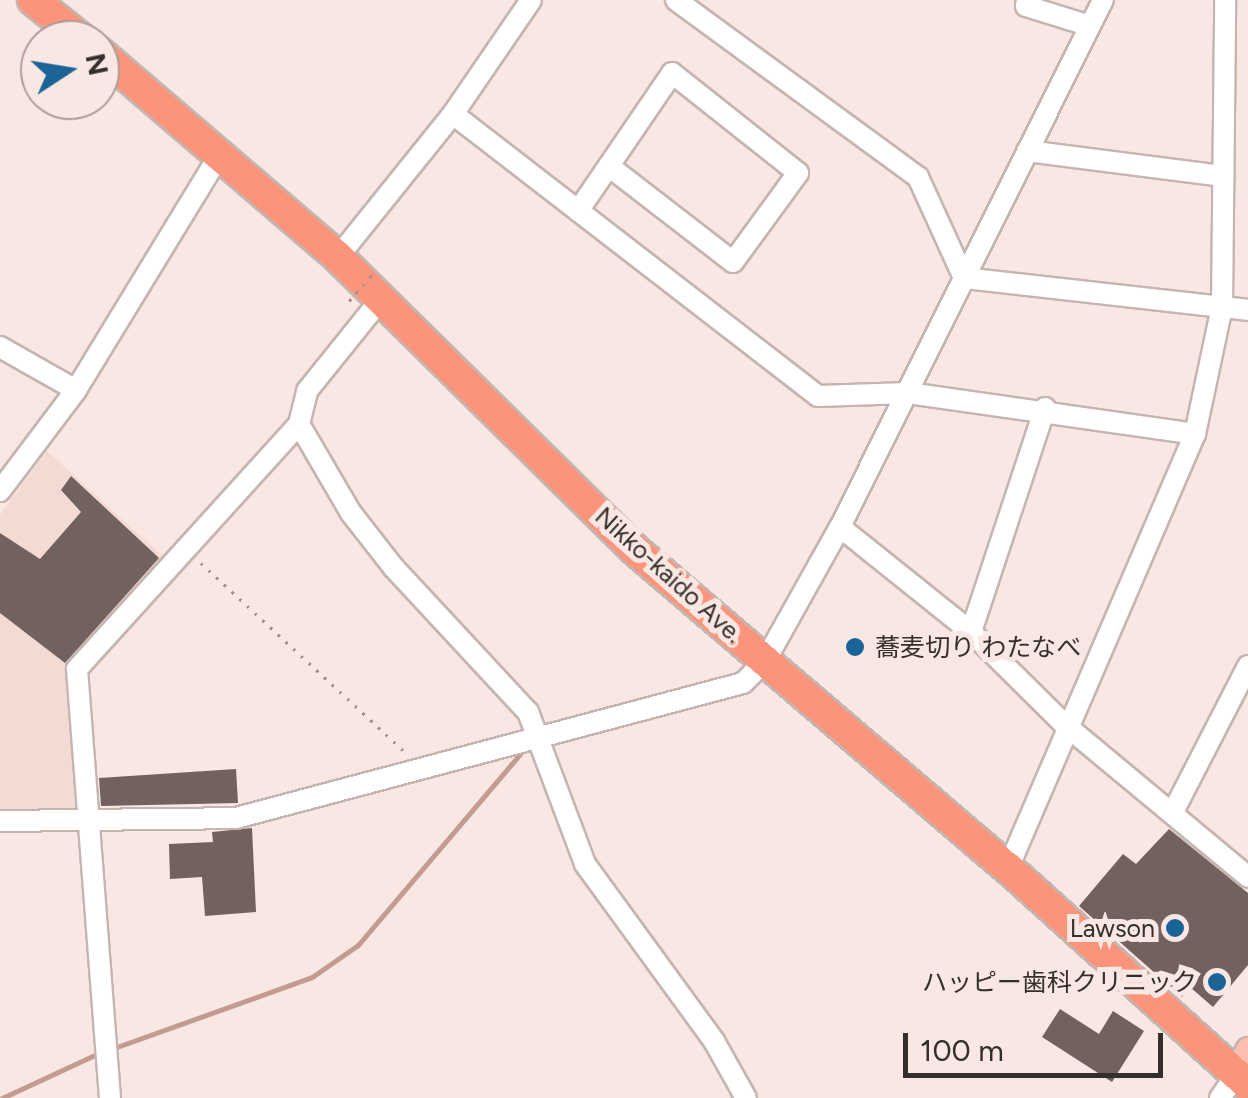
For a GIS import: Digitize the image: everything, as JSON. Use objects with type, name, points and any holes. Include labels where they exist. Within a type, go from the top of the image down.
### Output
[{"type":"highway","points":[[33,0],[58,20]]},
{"type":"highway","name":"Nikko-kaido Ave.","points":[[120,70],[222,151],[338,257],[378,285],[634,548],[1008,868],[1238,1077]]},
{"type":"street","points":[[338,257],[453,114],[531,0]]},
{"type":"street","points":[[676,0],[918,177],[964,278]]},
{"type":"street","points":[[1026,0],[1026,6],[1087,26]]},
{"type":"street","points":[[0,820],[236,818],[536,735],[743,683],[765,661],[840,527],[1103,0]]},
{"type":"street","points":[[1008,868],[1064,724],[1195,434],[1222,307],[1225,0]]},
{"type":"street","points":[[578,211],[672,73],[798,173],[733,262],[609,166]]},
{"type":"street","points":[[453,114],[818,396],[908,393],[1045,408],[1195,434]]},
{"type":"street","points":[[0,491],[76,390],[222,151]]},
{"type":"street","points":[[1027,152],[1222,176]]},
{"type":"street","points":[[964,278],[1248,310]]},
{"type":"street","points":[[110,1098],[77,670],[299,424],[307,391],[378,285]]},
{"type":"street","points":[[0,347],[76,390]]},
{"type":"street","points":[[971,632],[1045,408]]},
{"type":"street","points":[[299,424],[351,512],[528,712],[585,864],[714,1040],[746,1098]]},
{"type":"street","points":[[840,527],[971,632],[1064,724],[1248,876]]},
{"type":"street","points":[[1173,812],[1248,666]]},
{"type":"path","points":[[349,301],[378,285]]},
{"type":"path","points":[[187,551],[424,769]]},
{"type":"shaded area","points":[[47,451],[168,561],[72,674],[83,814],[0,814],[0,515]]},
{"type":"building","points":[[71,476],[159,558],[65,663],[0,613],[0,533],[40,559],[81,512],[61,490]]},
{"type":"building","points":[[236,769],[238,803],[101,806],[99,778]]},
{"type":"building","points":[[252,828],[256,912],[205,916],[202,877],[170,879],[169,844],[213,842],[212,832]]},
{"type":"building","name":"Lawson","points":[[1169,829],[1248,893],[1248,965],[1213,1007],[1190,987],[1182,997],[1079,906],[1123,854],[1136,864]]},
{"type":"building","points":[[1060,1009],[1099,1034],[1113,1011],[1144,1031],[1112,1082],[1042,1037]]},
{"type":"waterway","points":[[114,1048],[312,977],[358,945],[524,749]]},
{"type":"waterway","points":[[2,1098],[99,1053]]},
{"type":"place","name":"蕎麦切り わたなべ","points":[[855,647]]},
{"type":"place","name":"Lawson","points":[[1175,928]]},
{"type":"place","name":"ハッピー歯科クリニック","points":[[1217,982]]}]
